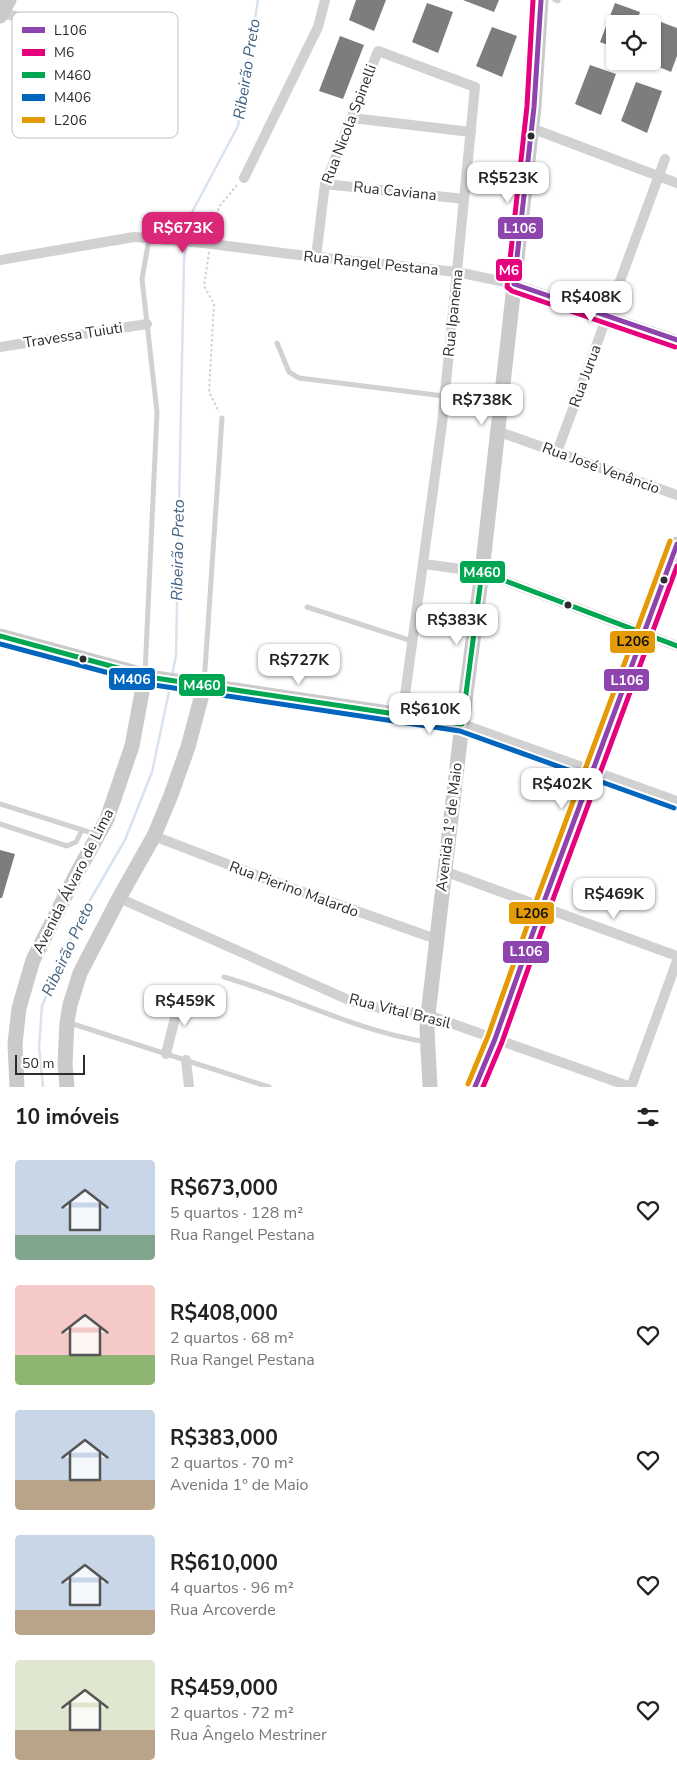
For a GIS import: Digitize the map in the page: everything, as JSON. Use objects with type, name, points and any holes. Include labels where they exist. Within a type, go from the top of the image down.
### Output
[{"type":"street","points":[[244,178],[320,28],[325,0]]},
{"type":"street","name":"Avenida 1º de Maio","points":[[430,1087],[427,1042],[428,1015],[482,572],[532,128],[538,68],[541,0]]},
{"type":"street","name":"Rua Nicola Spinelli","points":[[316,257],[325,184],[348,117],[378,51],[475,87]]},
{"type":"street","name":"Rua Ipanema","points":[[402,716],[442,424],[475,87]]},
{"type":"street","points":[[348,117],[471,132]]},
{"type":"street","points":[[532,128],[677,183]]},
{"type":"street","name":"Rua Jurua","points":[[557,452],[665,159]]},
{"type":"street","name":"Rua Caviana","points":[[325,184],[464,199]]},
{"type":"street","name":"Rua Rangel Pestana","points":[[0,260],[134,237],[207,243],[457,272],[514,284],[677,340]]},
{"type":"street","name":"Travessa Tuiuti","points":[[0,347],[147,324]]},
{"type":"street","name":"Rua José Venâncio","points":[[497,431],[677,495]]},
{"type":"street","points":[[475,1087],[495,1039],[677,544]]},
{"type":"street","points":[[424,564],[482,572],[677,646]]},
{"type":"street","points":[[0,636],[150,677],[462,724],[677,801]]},
{"type":"street","name":"Avenida Álvaro de Lima","points":[[17,1087],[15,1044],[19,1008],[33,960],[77,872],[107,819],[132,746],[150,677]]},
{"type":"street","points":[[67,1087],[65,1064],[67,1022],[80,973],[154,836],[171,795],[188,747],[197,685]]},
{"type":"street","name":"Rua Pierino Malardo","points":[[154,836],[266,879],[436,940]]},
{"type":"street","points":[[444,872],[677,956]]},
{"type":"street","name":"Rua Vital Brasil","points":[[119,898],[351,1001],[368,1006],[428,1015],[631,1087]]},
{"type":"street","points":[[631,1087],[677,961]]},
{"type":"street","points":[[166,1054],[181,994]]},
{"type":"street","points":[[186,1060],[188,1087]]},
{"type":"lane","points":[[149,238],[142,279],[157,412],[150,677]]},
{"type":"lane","points":[[277,343],[289,372],[299,378],[444,396]]},
{"type":"lane","points":[[197,685],[222,418]]},
{"type":"lane","points":[[307,607],[413,641]]},
{"type":"lane","points":[[0,804],[98,835]]},
{"type":"lane","points":[[0,824],[67,846],[76,842],[82,830]]},
{"type":"lane","points":[[224,976],[253,985],[353,1024],[410,1040],[427,1042]]},
{"type":"lane","points":[[67,1022],[269,1087]]},
{"type":"path","points":[[222,418],[209,392],[214,304],[204,286],[207,243],[219,207],[244,178]]},
{"type":"building","points":[[356,0],[386,0],[374,31],[349,20]]},
{"type":"building","points":[[463,0],[499,0],[494,12]]},
{"type":"building","points":[[427,3],[453,12],[438,53],[412,42]]},
{"type":"building","points":[[615,3],[640,12],[639,15],[610,15]]},
{"type":"building","points":[[661,22],[677,28],[677,56],[671,72],[661,68]]},
{"type":"building","points":[[606,26],[606,44],[600,42]]},
{"type":"building","points":[[492,27],[517,36],[502,77],[476,66]]},
{"type":"building","points":[[340,36],[364,45],[343,99],[319,91]]},
{"type":"building","points":[[590,65],[616,74],[601,115],[575,104]]},
{"type":"building","points":[[636,82],[662,91],[647,133],[621,121]]},
{"type":"building","points":[[0,850],[15,854],[2,898],[0,898]]},
{"type":"waterway","name":"Ribeirão Preto","points":[[187,240],[190,216],[238,126],[258,0]]},
{"type":"waterway","name":"Ribeirão Preto","points":[[172,676],[176,655],[184,260],[186,245]]},
{"type":"waterway","name":"Ribeirão Preto","points":[[43,1087],[39,1047],[42,1006],[79,919],[125,840],[152,772],[170,687]]},
{"type":"transit line","name":"M6","points":[[533,0],[527,106],[507,287],[512,291],[675,347]]},
{"type":"transit line","name":"L106","points":[[541,0],[534,107],[514,284],[677,340]]},
{"type":"transit line","name":"L206","points":[[468,1084],[488,1036],[670,541]]},
{"type":"transit line","name":"L106","points":[[475,1087],[495,1039],[677,544]]},
{"type":"transit line","name":"M6","points":[[483,1087],[502,1042],[677,566]]},
{"type":"transit line","name":"M460","points":[[0,636],[155,678],[462,724],[482,572],[677,646]]},
{"type":"transit line","name":"M406","points":[[0,644],[154,685],[460,731],[674,808]]}]
